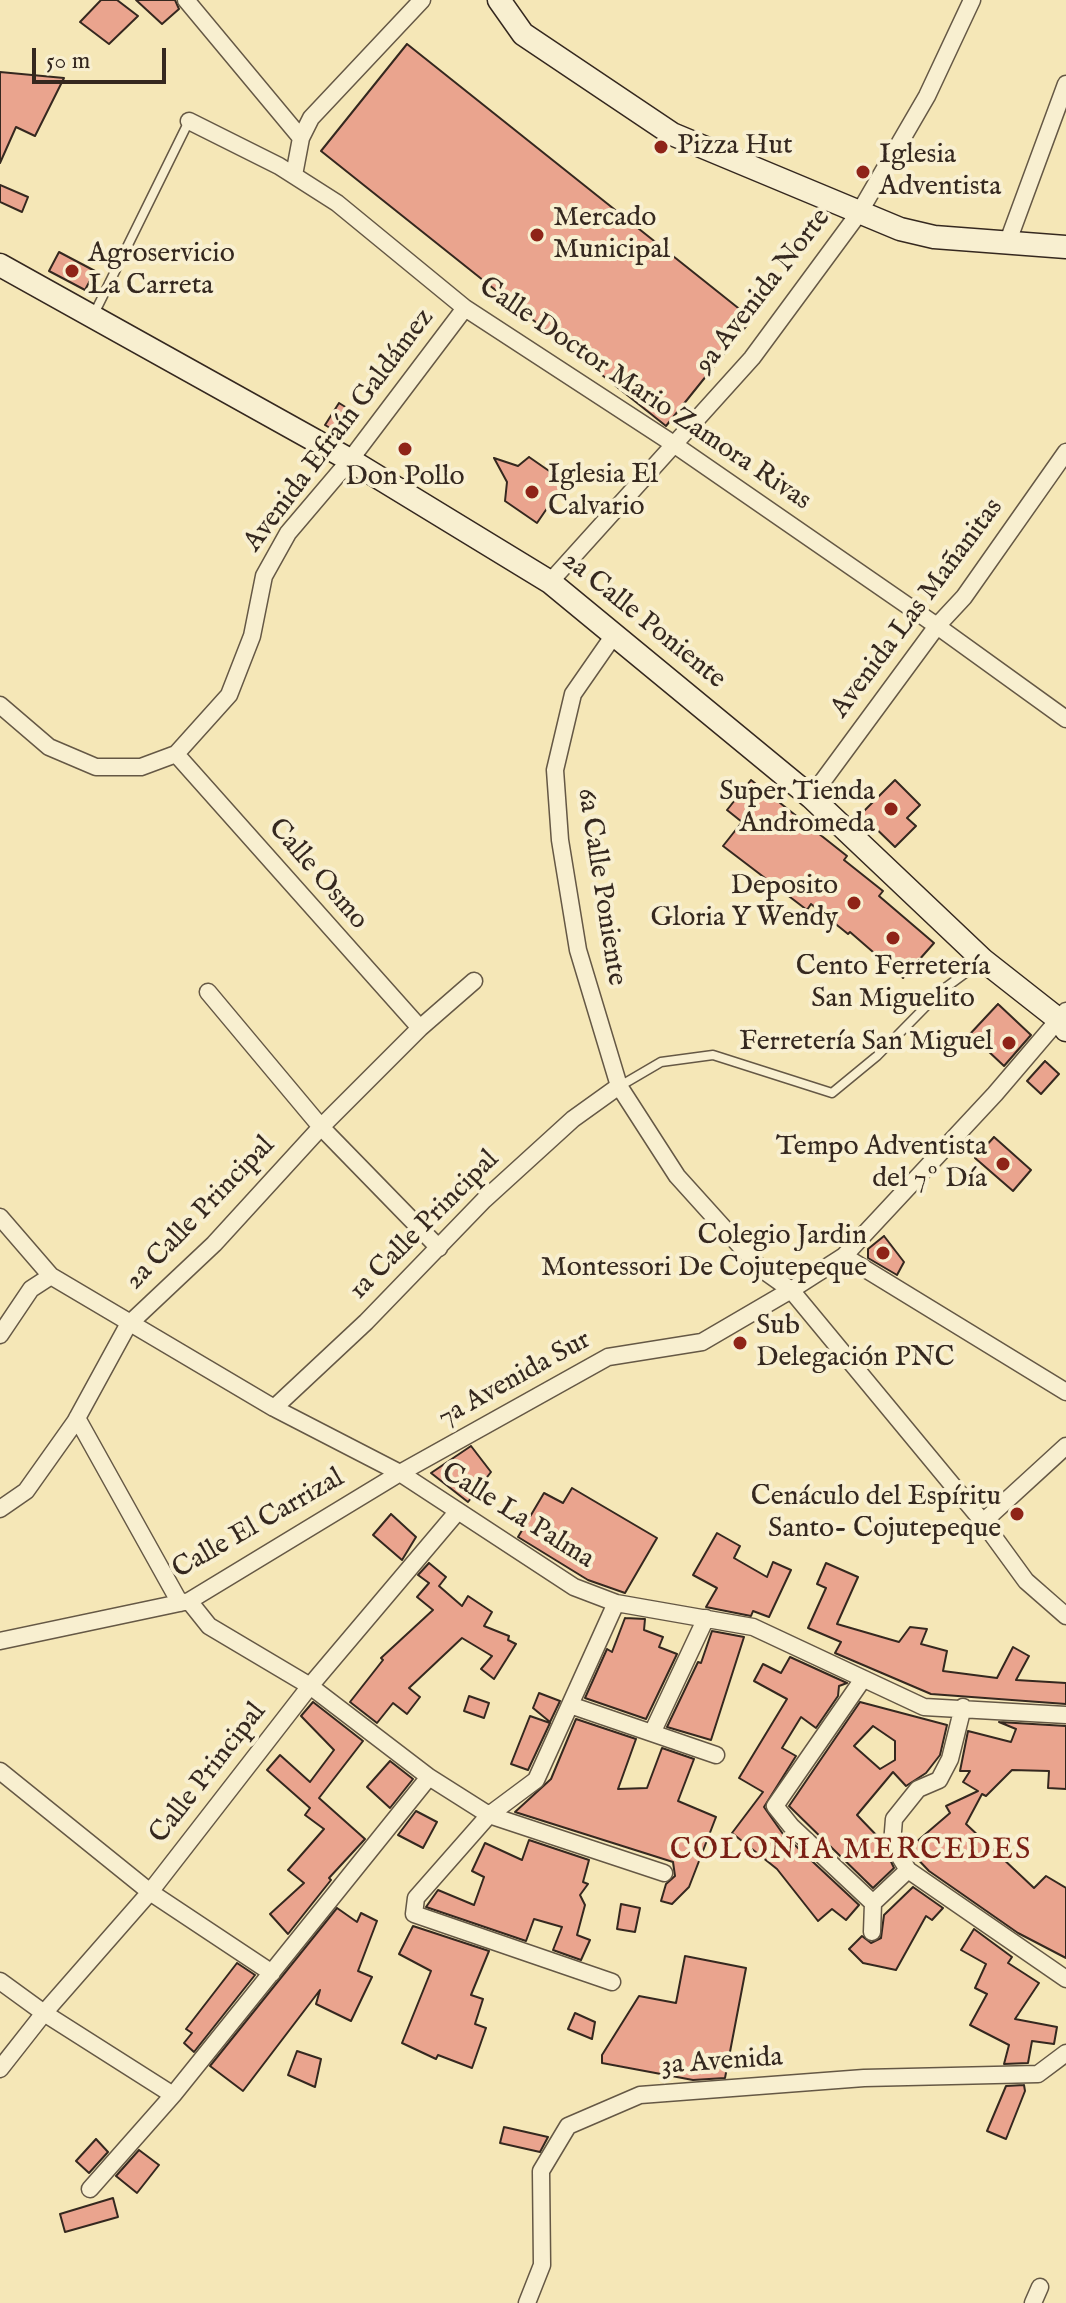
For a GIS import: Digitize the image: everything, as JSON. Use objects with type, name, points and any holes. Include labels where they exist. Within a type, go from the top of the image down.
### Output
[{"type":"street","points":[[186,0],[301,138]]},
{"type":"street","points":[[294,175],[301,138],[311,118],[422,0]]},
{"type":"street","points":[[499,0],[523,34],[672,134],[859,213],[934,237],[1066,247]]},
{"type":"street","name":"9a Avenida Norte","points":[[550,582],[672,443],[752,358],[859,213],[927,96],[972,0]]},
{"type":"street","points":[[1007,244],[1066,84]]},
{"type":"street","name":"Calle Doctor Mario Zamora Rivas","points":[[189,121],[294,175],[337,203],[465,308],[672,443],[1066,719]]},
{"type":"street","name":"2a Calle Poniente","points":[[0,265],[350,460],[550,582],[811,797],[983,960],[1064,1020]]},
{"type":"street","name":"Avenida Efraín Galdámez","points":[[176,754],[229,695],[252,636],[264,576],[288,533],[350,460],[465,308]]},
{"type":"street","name":"Avenida Las Mañanitas","points":[[811,797],[937,626],[964,597],[1066,452]]},
{"type":"street","name":"6a Calle Poniente","points":[[614,635],[573,694],[555,770],[560,840],[578,950],[619,1086],[677,1176],[760,1268],[791,1290],[983,1522],[1026,1581],[1066,1616]]},
{"type":"street","points":[[0,705],[49,747],[96,767],[141,767],[176,754]]},
{"type":"street","name":"Calle Osmo","points":[[176,754],[420,1028]]},
{"type":"street","name":"2a Calle Principal","points":[[0,1509],[26,1491],[77,1418],[128,1325],[214,1244],[321,1127],[420,1028],[474,981]]},
{"type":"street","points":[[208,992],[321,1127],[439,1248]]},
{"type":"street","name":"7a Avenida Sur","points":[[400,1473],[608,1357],[702,1342],[844,1256],[1064,1020]]},
{"type":"street","name":"1a Calle Principal","points":[[274,1408],[573,1119],[619,1086]]},
{"type":"street","name":"Calle La Palma","points":[[0,1217],[51,1276],[128,1325],[274,1408],[400,1473],[574,1587],[616,1603],[753,1627],[924,1707],[1066,1715]]},
{"type":"street","points":[[844,1256],[1066,1392]]},
{"type":"street","points":[[0,1335],[31,1289],[51,1276]]},
{"type":"street","points":[[77,1418],[185,1602],[209,1626],[310,1686],[429,1777],[489,1815],[664,1873]]},
{"type":"street","points":[[983,1522],[1066,1446]]},
{"type":"street","name":"Calle El Carrizal","points":[[0,1641],[185,1602],[400,1473]]},
{"type":"street","name":"Calle Principal","points":[[0,2069],[44,2013],[150,1892],[310,1686],[458,1511]]},
{"type":"street","points":[[612,1982],[414,1914],[416,1898],[489,1815],[536,1780],[616,1603]]},
{"type":"street","points":[[653,1731],[706,1618]]},
{"type":"street","points":[[863,1679],[775,1806],[791,1826],[873,1903]]},
{"type":"street","points":[[570,1705],[716,1755]]},
{"type":"street","points":[[963,1707],[950,1759],[939,1780],[918,1789],[894,1819],[892,1844],[908,1870],[1066,1979]]},
{"type":"street","points":[[0,1771],[150,1892],[272,1973]]},
{"type":"street","points":[[90,2189],[173,2095],[429,1777]]},
{"type":"street","points":[[872,1932],[873,1903],[908,1870]]},
{"type":"street","points":[[0,1981],[44,2013],[173,2095]]},
{"type":"street","name":"3a Avenida","points":[[527,2303],[542,2265],[541,2171],[568,2126],[640,2095],[864,2078],[1038,2074],[1066,2053]]},
{"type":"lane","points":[[94,315],[189,121]]},
{"type":"lane","points":[[619,1086],[661,1062],[713,1055],[832,1093],[877,1056],[941,991],[983,960]]},
{"type":"building","points":[[101,0],[117,0],[138,16],[109,44],[80,22]]},
{"type":"building","points":[[136,0],[175,0],[179,9],[162,24]]},
{"type":"building","name":"Mercado Municipal","points":[[407,44],[752,319],[666,426],[321,151]]},
{"type":"building","points":[[0,72],[64,78],[35,136],[16,127],[0,163]]},
{"type":"building","points":[[0,185],[28,197],[22,212],[0,202]]},
{"type":"building","name":"Agroservicio La Carreta","points":[[59,252],[95,271],[85,290],[49,271]]},
{"type":"building","points":[[339,403],[360,416],[349,433],[342,435],[325,425]]},
{"type":"building","name":"Iglesia El Calvario","points":[[529,457],[565,482],[537,523],[505,501],[507,482],[494,458],[518,466]]},
{"type":"building","points":[[751,780],[847,856],[844,860],[883,891],[879,896],[934,943],[903,978],[850,932],[848,934],[811,904],[807,910],[723,846],[742,822],[727,810]]},
{"type":"building","name":"Super Tienda Andromeda","points":[[895,780],[920,805],[907,818],[916,826],[895,847],[861,814]]},
{"type":"building","points":[[998,1004],[1031,1035],[1004,1066],[970,1034]]},
{"type":"building","points":[[1045,1061],[1059,1074],[1041,1094],[1027,1081]]},
{"type":"building","name":"Tempo Adventista del 7º Día","points":[[994,1137],[1031,1170],[1013,1191],[975,1158]]},
{"type":"building","name":"Colegio Jardin Montessori De Cojutepeque","points":[[884,1236],[904,1262],[897,1275],[868,1258],[868,1249]]},
{"type":"building","points":[[471,1446],[491,1472],[468,1502],[431,1473]]},
{"type":"building","points":[[572,1488],[657,1538],[625,1593],[588,1580],[518,1537],[544,1493],[563,1503]]},
{"type":"building","points":[[391,1514],[416,1537],[402,1560],[373,1535]]},
{"type":"building","points":[[717,1533],[740,1546],[734,1558],[767,1577],[773,1562],[791,1570],[769,1617],[753,1611],[751,1616],[706,1607],[717,1588],[693,1575]]},
{"type":"building","points":[[429,1563],[446,1577],[439,1586],[462,1606],[468,1596],[492,1612],[484,1626],[509,1636],[508,1640],[516,1644],[494,1679],[481,1669],[492,1656],[462,1638],[409,1688],[420,1697],[407,1714],[393,1703],[377,1723],[350,1702],[383,1660],[381,1658],[433,1610],[417,1597],[429,1583],[418,1575]]},
{"type":"building","points":[[826,1563],[858,1577],[837,1624],[899,1642],[910,1627],[927,1629],[921,1644],[947,1651],[943,1671],[997,1678],[1013,1647],[1029,1656],[1016,1680],[1066,1683],[1066,1704],[931,1694],[835,1653],[841,1642],[808,1628],[826,1588],[817,1584]]},
{"type":"building","points":[[625,1618],[645,1619],[644,1630],[663,1637],[659,1647],[677,1654],[646,1719],[585,1698],[607,1649],[612,1652]]},
{"type":"building","points":[[712,1631],[744,1637],[711,1740],[667,1727],[698,1662],[701,1663]]},
{"type":"building","points":[[790,1657],[847,1683],[839,1686],[838,1696],[816,1728],[801,1717],[782,1748],[796,1756],[764,1807],[783,1834],[859,1905],[846,1920],[832,1909],[818,1921],[777,1869],[732,1833],[763,1792],[739,1778],[787,1699],[754,1681],[763,1664],[781,1673]]},
{"type":"building","points":[[539,1693],[560,1701],[550,1722],[533,1708]]},
{"type":"building","points":[[469,1696],[489,1703],[484,1718],[464,1711]]},
{"type":"building","points":[[313,1702],[363,1741],[319,1798],[365,1839],[329,1878],[331,1880],[288,1934],[270,1914],[304,1883],[288,1870],[324,1829],[305,1815],[310,1808],[267,1770],[280,1755],[310,1782],[334,1750],[301,1716]]},
{"type":"building","points":[[860,1702],[947,1725],[940,1755],[926,1773],[906,1786],[893,1772],[857,1815],[881,1840],[894,1868],[873,1888],[789,1806]],"holes":[[[873,1726],[895,1741],[895,1760],[880,1769],[854,1746]]]},
{"type":"building","points":[[530,1716],[550,1723],[528,1770],[511,1764]]},
{"type":"building","points":[[576,1719],[636,1739],[618,1789],[647,1788],[662,1748],[694,1759],[678,1801],[716,1817],[689,1887],[672,1904],[661,1901],[666,1884],[675,1876],[673,1862],[515,1812],[551,1779]]},
{"type":"building","points":[[999,1722],[1066,1726],[1066,1789],[1048,1788],[1049,1771],[1012,1770],[986,1796],[982,1794],[966,1824],[1034,1888],[1046,1876],[1066,1888],[1066,1958],[1018,1933],[929,1871],[908,1849],[950,1813],[946,1806],[978,1791],[963,1782],[970,1771],[960,1771],[968,1731],[1011,1742],[1016,1729]]},
{"type":"building","points":[[390,1761],[413,1779],[390,1808],[367,1787]]},
{"type":"building","points":[[416,1811],[437,1822],[423,1848],[398,1835]]},
{"type":"building","points":[[529,1840],[589,1860],[583,1882],[588,1884],[580,1895],[585,1905],[577,1935],[590,1940],[581,1960],[553,1950],[562,1927],[534,1919],[526,1941],[426,1907],[438,1890],[474,1905],[484,1877],[472,1871],[485,1843],[522,1860]]},
{"type":"building","points":[[913,1887],[943,1908],[932,1920],[926,1916],[896,1970],[863,1963],[849,1949],[862,1936],[871,1943],[881,1938],[884,1915]]},
{"type":"building","points":[[621,1904],[640,1908],[635,1932],[617,1929]]},
{"type":"building","points":[[337,1908],[357,1922],[361,1913],[377,1921],[358,1971],[372,1977],[351,2021],[316,2004],[320,1990],[243,2091],[210,2066]]},
{"type":"building","points":[[413,1926],[489,1951],[471,1995],[483,1999],[475,2024],[486,2028],[472,2068],[438,2055],[436,2059],[402,2043],[431,1971],[399,1954]]},
{"type":"building","points":[[974,1929],[1012,1957],[1008,1963],[1039,1983],[1015,2019],[1057,2027],[1054,2044],[1032,2041],[1028,2063],[1004,2064],[1009,2045],[970,2025],[987,1994],[975,1988],[986,1964],[961,1950]]},
{"type":"building","points":[[685,1956],[746,1968],[725,2078],[693,2080],[602,2063],[602,2055],[639,1996],[676,2003]]},
{"type":"building","points":[[237,1963],[255,1975],[194,2052],[184,2043],[192,2033],[186,2029]]},
{"type":"building","points":[[575,2013],[595,2022],[592,2039],[568,2029]]},
{"type":"building","points":[[297,2051],[321,2059],[315,2087],[288,2075]]},
{"type":"building","points":[[1024,2085],[1025,2091],[1006,2139],[987,2131],[1006,2086]]},
{"type":"building","points":[[504,2127],[548,2137],[540,2152],[500,2143]]},
{"type":"building","points":[[96,2139],[108,2152],[89,2173],[76,2161]]},
{"type":"building","points":[[139,2150],[159,2165],[137,2193],[116,2176]]},
{"type":"building","points":[[113,2198],[118,2217],[65,2232],[60,2214]]},
{"type":"place","name":"Pizza Hut","points":[[661,147]]},
{"type":"place","name":"Iglesia Adventista","points":[[863,172]]},
{"type":"place","name":"Mercado Municipal","points":[[537,235]]},
{"type":"place","name":"Agroservicio La Carreta","points":[[72,271]]},
{"type":"place","name":"Don Pollo","points":[[405,449]]},
{"type":"place","name":"Iglesia El Calvario","points":[[532,492]]},
{"type":"place","name":"Super Tienda Andromeda","points":[[891,809]]},
{"type":"place","name":"Deposito Gloria Y Wendy","points":[[854,903]]},
{"type":"place","name":"Cento Ferretería San Miguelito","points":[[893,938]]},
{"type":"place","name":"Ferretería San Miguel","points":[[1009,1043]]},
{"type":"place","name":"Tempo Adventista del 7º Día","points":[[1003,1164]]},
{"type":"place","name":"Colegio Jardin Montessori De Cojutepeque","points":[[883,1253]]},
{"type":"place","name":"Sub Delegación PNC","points":[[740,1343]]},
{"type":"place","name":"Cenáculo del Espíritu Santo- Cojutepeque","points":[[1017,1514]]},
{"type":"district","name":"COLONIA MERCEDES","points":[[851,1852]]}]
